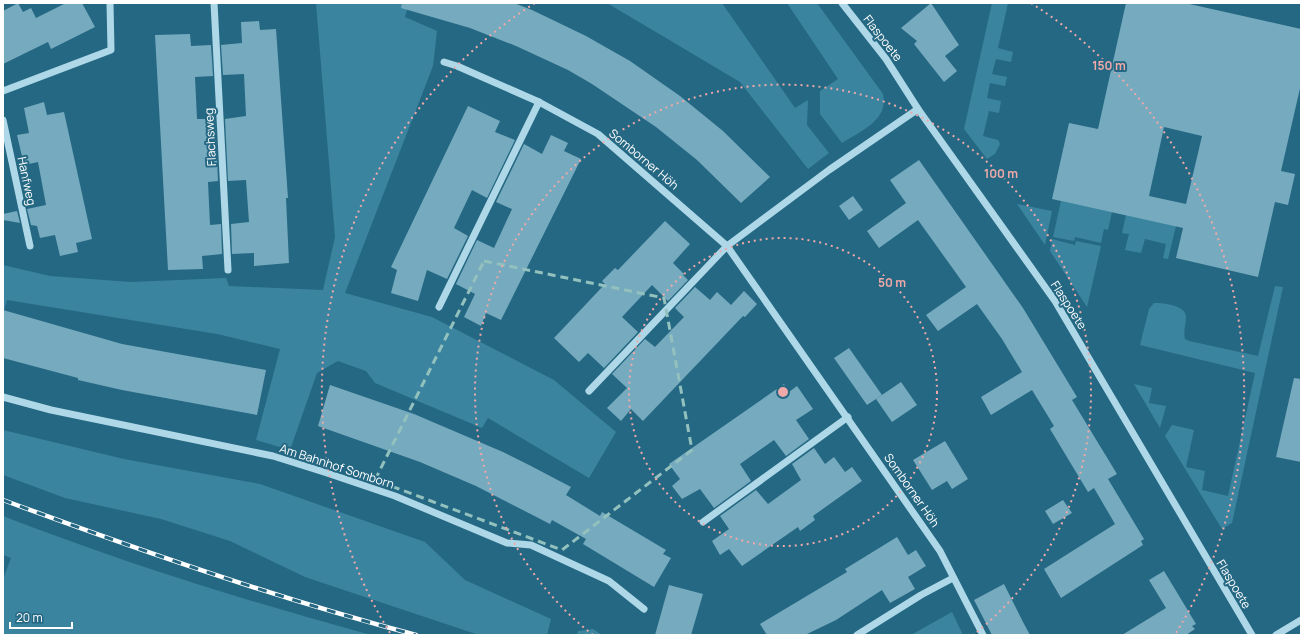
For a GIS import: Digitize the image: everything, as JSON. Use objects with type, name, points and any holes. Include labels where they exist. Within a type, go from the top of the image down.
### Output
[{"type":"street","points":[[3,91],[111,50],[110,3]]},
{"type":"street","name":"Flachsweg","points":[[214,3],[228,270]]},
{"type":"street","name":"Flaspoete","points":[[842,3],[889,63],[918,109],[1055,301],[1252,635]]},
{"type":"street","name":"Somborner Höh","points":[[444,62],[539,102],[598,134],[727,246],[940,550],[983,635]]},
{"type":"street","points":[[439,307],[539,102]]},
{"type":"street","points":[[589,390],[727,246],[829,170],[918,109]]},
{"type":"street","name":"Hanfweg","points":[[3,120],[30,246]]},
{"type":"street","name":"Am Bahnhof Somborn","points":[[3,397],[51,410],[273,456],[327,473],[395,496],[507,543],[531,545],[609,581],[644,608]]},
{"type":"street","points":[[702,522],[848,417]]},
{"type":"street","points":[[857,635],[921,595],[953,578]]},
{"type":"street","points":[[1276,635],[1301,620]]},
{"type":"highlighted area","points":[[484,261],[664,298],[692,450],[562,550],[375,480]]},
{"type":"shaded area","points":[[316,3],[409,3],[405,17],[437,31],[433,66],[345,293],[432,317],[554,380],[616,432],[589,478],[488,418],[482,428],[375,383],[366,371],[338,361],[317,373],[290,450],[256,440],[280,349],[217,334],[7,300],[3,314],[3,265],[50,276],[131,282],[226,278],[229,286],[323,290],[335,237]]},
{"type":"shaded area","points":[[607,3],[722,3],[795,108],[808,100],[807,125],[829,153],[808,169],[740,82]]},
{"type":"shaded area","points":[[787,3],[817,3],[883,94],[884,103],[878,118],[865,129],[842,143],[820,114],[820,91],[838,79]]},
{"type":"shaded area","points":[[992,3],[1008,3],[998,48],[1013,52],[1011,62],[996,59],[992,74],[1007,77],[1005,86],[990,83],[987,98],[1001,101],[999,113],[989,111],[983,136],[998,140],[1000,144],[995,154],[987,159],[964,129]]},
{"type":"shaded area","points":[[1061,201],[1112,212],[1108,230],[1104,229],[1101,243],[1075,237],[1074,241],[1053,237]]},
{"type":"shaded area","points":[[1017,204],[1052,211],[1045,245]]},
{"type":"shaded area","points":[[1126,215],[1176,226],[1168,259],[1163,258],[1166,244],[1145,239],[1141,253],[1125,250],[1129,234],[1122,233]]},
{"type":"shaded area","points":[[1052,239],[1075,245],[1076,241],[1101,246],[1087,307],[1050,251]]},
{"type":"shaded area","points":[[1275,286],[1283,287],[1232,523],[1222,529],[1165,436],[1172,425],[1194,430],[1186,467],[1205,471],[1202,490],[1228,496],[1255,373],[1140,345],[1149,309],[1154,303],[1178,307],[1185,313],[1185,339],[1258,356]]},
{"type":"shaded area","points":[[1134,384],[1152,388],[1149,403],[1166,406],[1160,428]]},
{"type":"shaded area","points":[[3,430],[124,459],[260,484],[425,542],[465,580],[551,619],[547,635],[479,635],[305,577],[230,541],[161,519],[65,498],[3,475]]},
{"type":"shaded area","points":[[3,516],[94,550],[186,580],[278,609],[371,635],[3,635],[3,579],[11,558],[3,555]]},
{"type":"shaded area","points":[[952,612],[963,635],[911,635]]},
{"type":"shaded area","points":[[593,629],[602,635],[577,635],[578,631]]},
{"type":"building","points":[[18,3],[23,12],[31,8],[36,18],[66,3],[82,3],[95,27],[51,49],[48,42],[3,64],[3,11]]},
{"type":"building","points":[[402,3],[514,3],[532,10],[586,36],[630,61],[680,96],[723,131],[770,177],[741,203],[697,160],[656,127],[592,84],[568,70],[516,46],[470,28],[401,8]]},
{"type":"building","points":[[931,3],[959,45],[945,56],[957,71],[944,82],[914,44],[917,41],[901,28]]},
{"type":"building","points":[[1126,3],[1185,3],[1301,29],[1301,84],[1281,171],[1295,174],[1288,205],[1275,202],[1258,277],[1176,258],[1183,228],[1052,199],[1069,123],[1098,129]],"holes":[[[1164,127],[1202,136],[1186,204],[1149,196]]]},
{"type":"building","points":[[259,21],[260,30],[276,29],[288,198],[286,198],[289,263],[254,266],[254,253],[232,254],[231,224],[249,222],[246,180],[228,181],[225,119],[246,116],[244,74],[223,75],[221,45],[242,43],[241,22]]},
{"type":"building","points":[[190,34],[191,46],[211,45],[213,76],[195,77],[197,119],[215,119],[218,181],[208,182],[210,225],[221,224],[222,254],[202,256],[203,269],[168,270],[155,35]]},
{"type":"building","points":[[44,102],[47,115],[64,112],[92,239],[76,243],[78,252],[60,256],[55,235],[40,238],[37,226],[31,225],[27,209],[46,205],[38,162],[24,165],[17,135],[29,133],[24,108]]},
{"type":"building","points":[[468,106],[500,121],[495,132],[515,140],[487,198],[472,190],[454,228],[468,236],[447,279],[427,270],[418,301],[391,293],[397,270],[391,267]]},
{"type":"building","points":[[551,135],[568,143],[564,151],[581,159],[501,320],[486,313],[481,326],[464,317],[475,294],[456,284],[477,240],[494,248],[512,209],[496,202],[524,144],[542,154]]},
{"type":"building","points":[[919,160],[1023,308],[1077,397],[1072,400],[1117,474],[1108,479],[1144,539],[1141,541],[1143,545],[1061,598],[1044,569],[1115,524],[1094,488],[1088,492],[1050,429],[1054,426],[1032,390],[991,415],[981,397],[1022,372],[1002,339],[977,304],[938,331],[926,315],[966,287],[918,220],[879,248],[867,231],[906,203],[890,180]]},
{"type":"building","points":[[853,196],[863,210],[849,220],[839,206]]},
{"type":"building","points":[[17,211],[20,223],[3,220],[3,214]]},
{"type":"building","points":[[665,221],[690,244],[673,263],[688,280],[668,301],[652,285],[622,317],[638,332],[604,368],[588,353],[579,362],[554,338],[605,284],[602,281],[615,268],[618,270]]},
{"type":"building","points":[[695,287],[710,300],[717,292],[731,305],[744,291],[757,304],[745,317],[743,316],[643,421],[631,409],[621,421],[607,408],[627,388],[612,374],[645,339],[655,347],[684,317],[675,308]]},
{"type":"building","points":[[3,310],[122,344],[266,370],[257,415],[122,390],[78,380],[78,378],[3,358]]},
{"type":"building","points":[[849,348],[882,395],[867,405],[834,358]]},
{"type":"building","points":[[1294,378],[1301,379],[1301,462],[1276,457]]},
{"type":"building","points":[[901,382],[917,405],[892,422],[876,399]]},
{"type":"building","points":[[784,384],[789,392],[797,386],[813,409],[796,420],[809,439],[786,456],[774,440],[740,464],[751,481],[714,508],[700,489],[682,499],[672,486],[680,479],[669,464]]},
{"type":"building","points":[[330,385],[414,414],[503,452],[531,466],[571,487],[566,495],[600,516],[602,512],[666,550],[663,554],[671,558],[654,587],[583,544],[586,539],[552,520],[550,524],[476,486],[420,462],[318,426]]},
{"type":"building","points":[[945,441],[968,479],[952,489],[947,481],[932,490],[913,460]]},
{"type":"building","points":[[814,448],[825,464],[834,457],[845,472],[852,467],[862,481],[813,516],[815,520],[800,531],[798,527],[742,566],[729,549],[720,555],[712,541],[729,529],[720,516],[756,490],[768,504],[801,480],[792,464]]},
{"type":"building","points":[[1063,500],[1072,513],[1053,524],[1045,511]]},
{"type":"building","points":[[897,537],[908,555],[916,550],[926,566],[908,577],[915,589],[890,603],[882,590],[836,620],[805,635],[767,635],[760,624],[847,572],[845,569]]},
{"type":"building","points":[[1164,571],[1196,624],[1192,626],[1195,629],[1186,635],[1122,635],[1166,608],[1149,580]]},
{"type":"building","points":[[1004,584],[1030,635],[992,635],[974,600]]},
{"type":"building","points":[[669,585],[703,594],[691,635],[655,635]]},
{"type":"railway","points":[[3,500],[105,537],[260,589],[364,621],[416,635]]}]
